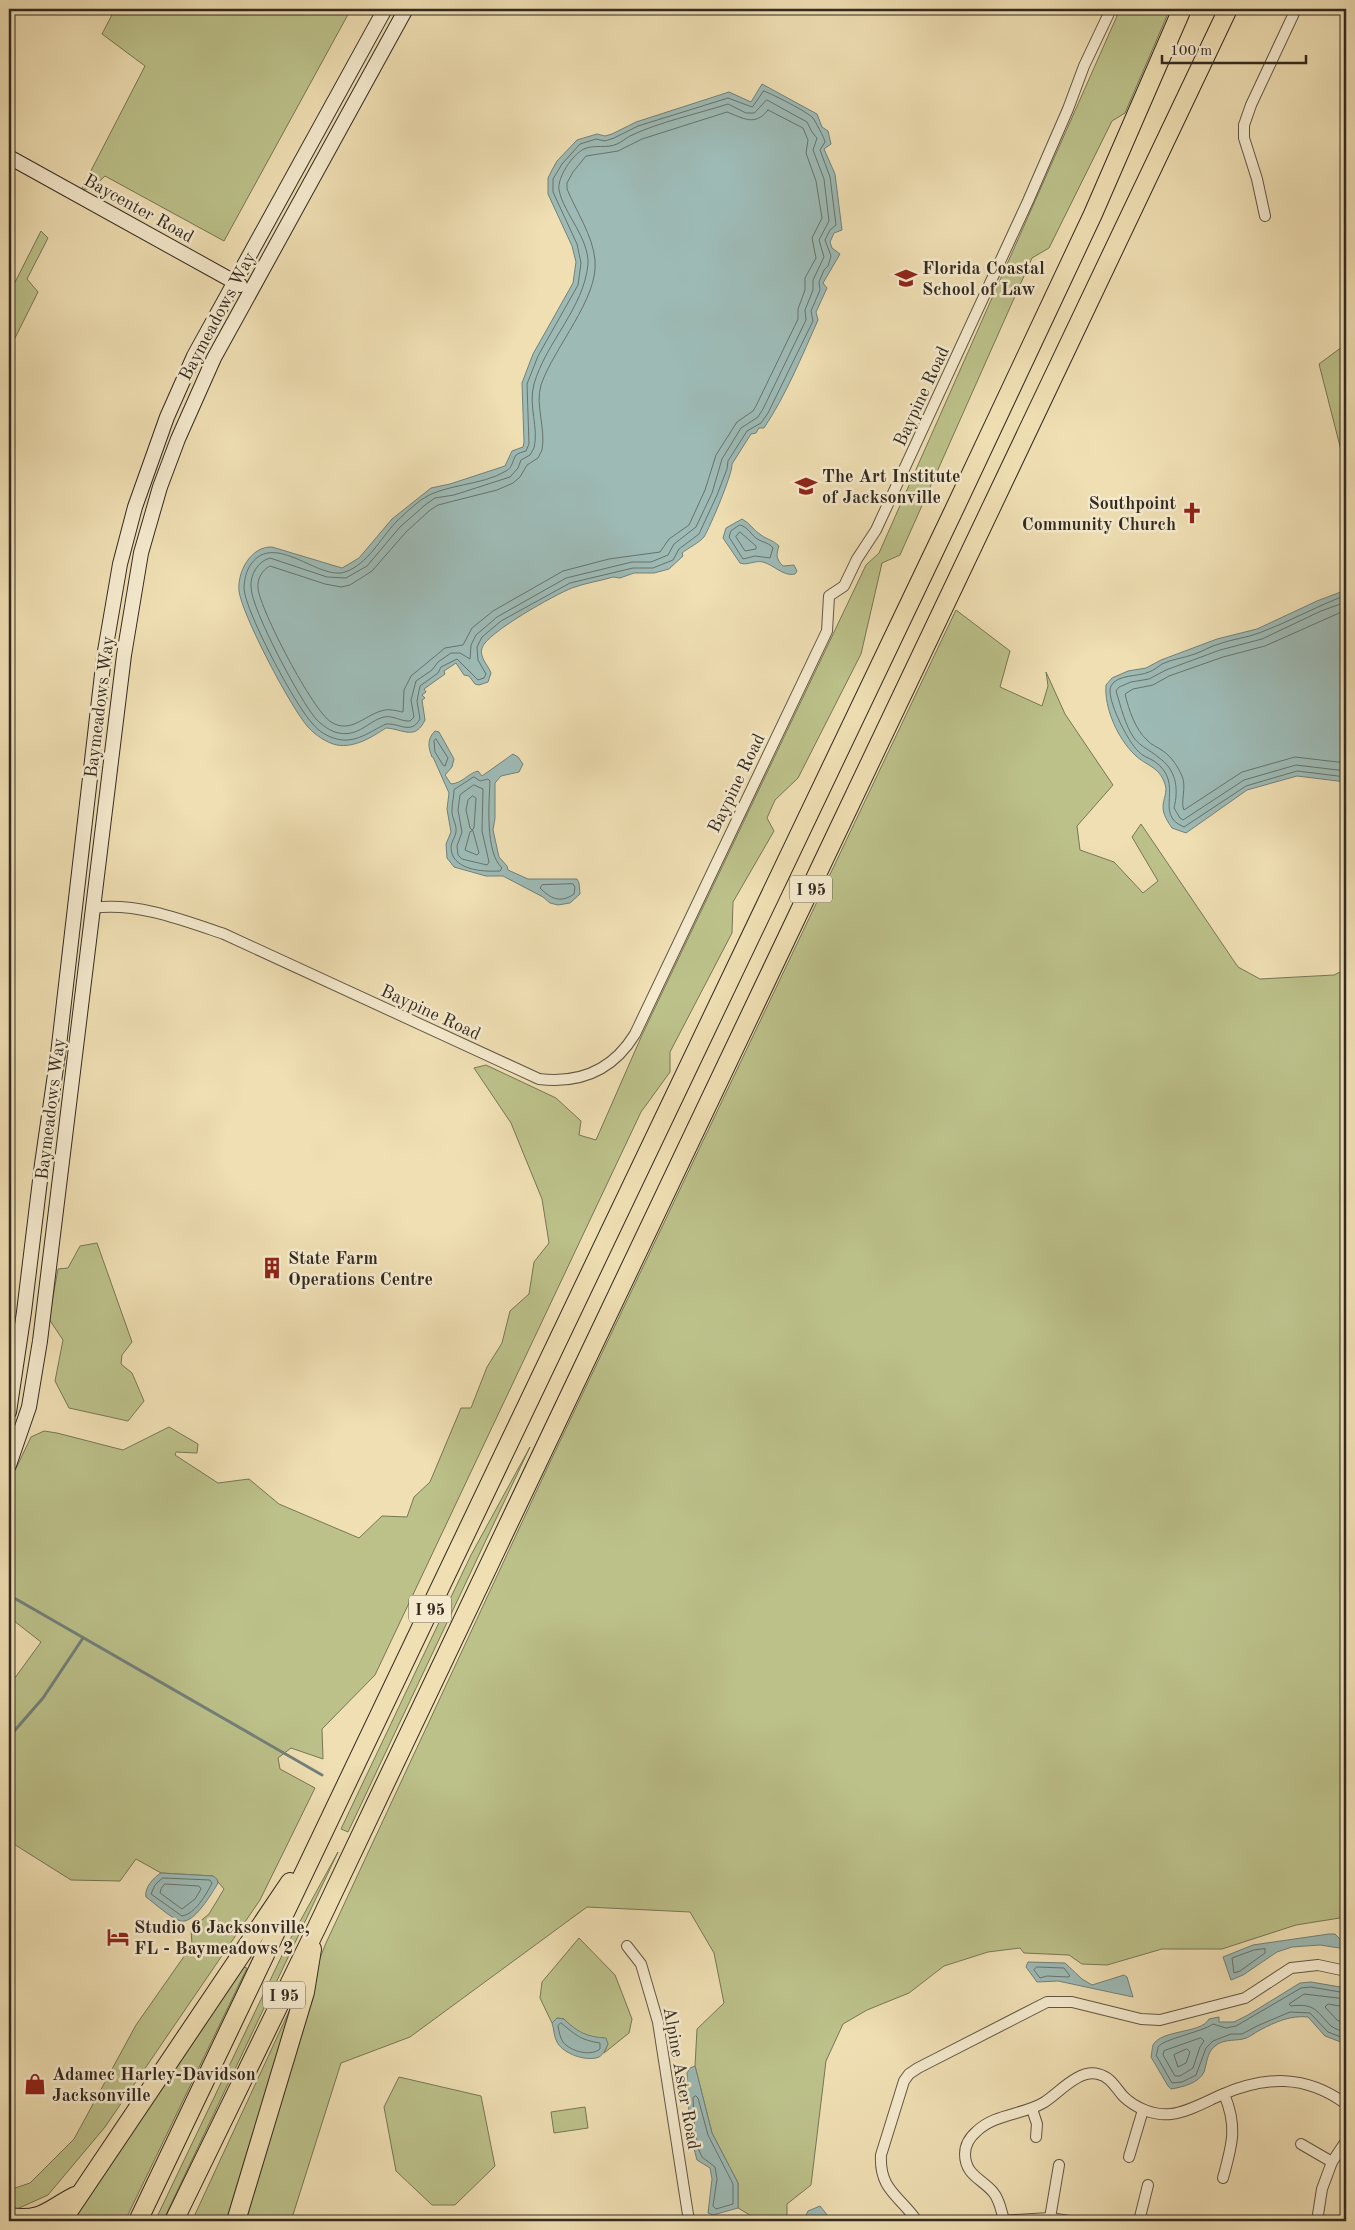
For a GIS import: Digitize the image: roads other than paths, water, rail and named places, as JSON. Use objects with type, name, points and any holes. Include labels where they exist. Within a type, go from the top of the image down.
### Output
[{"type":"highway","name":"I 95","points":[[138,2221],[966,485],[1093,214],[1182,9]]},
{"type":"highway","name":"I 95","points":[[174,2221],[317,1927],[1228,9]]},
{"type":"highway","points":[[62,2221],[324,1832]]},
{"type":"highway","points":[[236,2221],[304,1992],[317,1927]]},
{"type":"highway","points":[[9,2217],[31,2218],[46,2214],[84,2191]]},
{"type":"street","name":"Baymeadows Way","points":[[9,1412],[58,1054],[104,657],[120,564],[143,481],[170,408],[194,356],[233,282],[385,9]]},
{"type":"street","name":"Baymeadows Way","points":[[9,1465],[29,1407],[40,1341],[129,618],[141,553],[160,487],[178,439],[214,358],[406,9]]},
{"type":"street","name":"Baypine Road","points":[[93,908],[111,906],[140,910],[193,923],[224,934],[539,1079],[563,1080],[585,1076],[609,1064],[620,1055],[635,1034],[827,631],[829,596],[844,586],[857,559],[876,530],[915,449],[1028,201],[1068,109],[1084,66],[1111,9]]},
{"type":"street","points":[[1265,216],[1257,179],[1244,138],[1244,125],[1251,105],[1296,9]]},
{"type":"street","name":"Baycenter Road","points":[[9,157],[251,291]]},
{"type":"street","points":[[143,481],[160,487]]},
{"type":"street","name":"Alpine Aster Road","points":[[628,1946],[641,1964],[658,2022],[689,2221]]},
{"type":"street","points":[[917,2221],[888,2188],[880,2167],[881,2155],[904,2081],[909,2074],[918,2068],[1047,2002],[1072,2002],[1141,2019],[1160,2020],[1245,1998],[1292,1968],[1318,1965],[1346,1971]]},
{"type":"street","points":[[1069,2221],[1050,2218],[1002,2221],[994,2193],[975,2178],[969,2170],[965,2153],[971,2137],[987,2124],[1032,2109],[1079,2077],[1096,2073],[1110,2080],[1129,2101],[1143,2110],[1160,2114],[1184,2112],[1256,2082],[1277,2081],[1310,2086],[1324,2091],[1346,2104]]},
{"type":"street","points":[[1223,2178],[1233,2134],[1233,2118],[1224,2094]]},
{"type":"street","points":[[1032,2109],[1037,2124],[1036,2137]]},
{"type":"street","points":[[1129,2157],[1143,2110]]},
{"type":"street","points":[[1317,2221],[1322,2189],[1332,2162],[1346,2141]]},
{"type":"street","points":[[1301,2144],[1332,2162]]},
{"type":"street","points":[[1050,2218],[1059,2165]]},
{"type":"street","points":[[1139,2221],[1148,2185]]},
{"type":"water","points":[[762,84],[817,114],[822,127],[828,131],[831,144],[824,149],[835,174],[842,230],[834,233],[830,242],[832,248],[840,254],[823,283],[827,288],[816,312],[818,320],[793,375],[764,428],[759,428],[756,433],[751,434],[732,464],[716,512],[704,537],[682,553],[683,556],[669,569],[654,573],[634,573],[620,578],[613,577],[577,586],[552,598],[508,624],[486,641],[482,648],[483,658],[491,673],[488,682],[479,685],[475,684],[469,676],[464,675],[456,663],[444,671],[445,674],[424,689],[426,692],[422,695],[425,698],[422,700],[425,720],[417,730],[408,732],[386,728],[363,741],[344,746],[333,744],[321,738],[308,727],[290,701],[268,661],[249,620],[239,591],[240,576],[247,562],[258,551],[272,547],[342,568],[359,558],[392,519],[431,488],[450,484],[505,466],[512,451],[523,447],[522,383],[533,354],[573,283],[576,262],[572,246],[548,194],[548,178],[557,161],[577,140],[597,134],[605,136],[612,134],[636,122],[729,92],[751,102]]},
{"type":"water","points":[[742,519],[764,537],[779,546],[777,554],[779,561],[783,566],[794,565],[797,571],[795,574],[787,574],[763,562],[740,563],[723,538],[726,528]]},
{"type":"water","points":[[1346,590],[1346,782],[1297,776],[1247,790],[1186,833],[1172,828],[1163,810],[1165,784],[1159,773],[1139,759],[1123,741],[1113,723],[1107,703],[1106,685],[1112,678],[1128,671],[1146,668],[1161,660],[1217,639],[1257,629],[1317,601]]},
{"type":"water","points":[[435,731],[439,732],[454,759],[452,767],[445,775],[451,784],[459,782],[478,771],[482,776],[513,754],[518,757],[523,764],[519,772],[501,776],[495,783],[493,830],[499,857],[508,870],[528,879],[577,879],[580,894],[570,903],[558,905],[550,903],[543,897],[503,876],[486,876],[454,867],[447,858],[446,844],[451,832],[447,809],[449,793],[432,757],[429,746],[429,740]]},
{"type":"water","points":[[161,1873],[213,1876],[217,1879],[218,1883],[197,1913],[186,1921],[181,1921],[168,1914],[146,1897],[150,1883]]},
{"type":"water","points":[[1335,1934],[1346,1945],[1346,1949],[1320,1945],[1292,1947],[1277,1952],[1243,1975],[1231,1980],[1223,1957],[1253,1945]]},
{"type":"water","points":[[1028,1962],[1065,1963],[1082,1979],[1092,1985],[1124,1975],[1127,1977],[1133,1997],[1058,1981],[1037,1982],[1026,1967]]},
{"type":"water","points":[[1311,1982],[1346,1988],[1346,2044],[1325,2036],[1308,2017],[1289,2018],[1271,2024],[1249,2037],[1217,2044],[1210,2052],[1202,2076],[1190,2084],[1181,2087],[1171,2089],[1168,2086],[1151,2057],[1153,2045],[1158,2040],[1164,2036],[1198,2027],[1205,2024],[1209,2019],[1219,2017],[1219,2022],[1234,2022],[1300,1983]]},
{"type":"water","points":[[557,2018],[564,2019],[583,2033],[606,2038],[608,2044],[604,2053],[599,2057],[582,2058],[564,2050],[557,2042],[552,2023]]},
{"type":"water","points":[[695,2066],[712,2133],[738,2183],[738,2208],[713,2215],[708,2213],[712,2179],[710,2168],[697,2160],[690,2133],[687,2073],[690,2068]]},
{"type":"water","points":[[820,2206],[832,2221],[803,2221],[808,2211]]},
{"type":"waterway","points":[[9,1595],[322,1775]]},
{"type":"waterway","points":[[9,1737],[43,1698],[83,1638]]},
{"type":"place","name":"Florida Coastal School of Law","points":[[906,278]]},
{"type":"place","name":"The Art Institute of Jacksonville","points":[[806,486]]},
{"type":"place","name":"Southpoint Community Church","points":[[1192,513]]},
{"type":"place","name":"State Farm Operations Centre","points":[[272,1268]]},
{"type":"place","name":"Studio 6 Jacksonville, FL - Baymeadows 2","points":[[118,1937]]},
{"type":"place","name":"Adamec Harley-Davidson Jacksonville","points":[[35,2084]]}]
